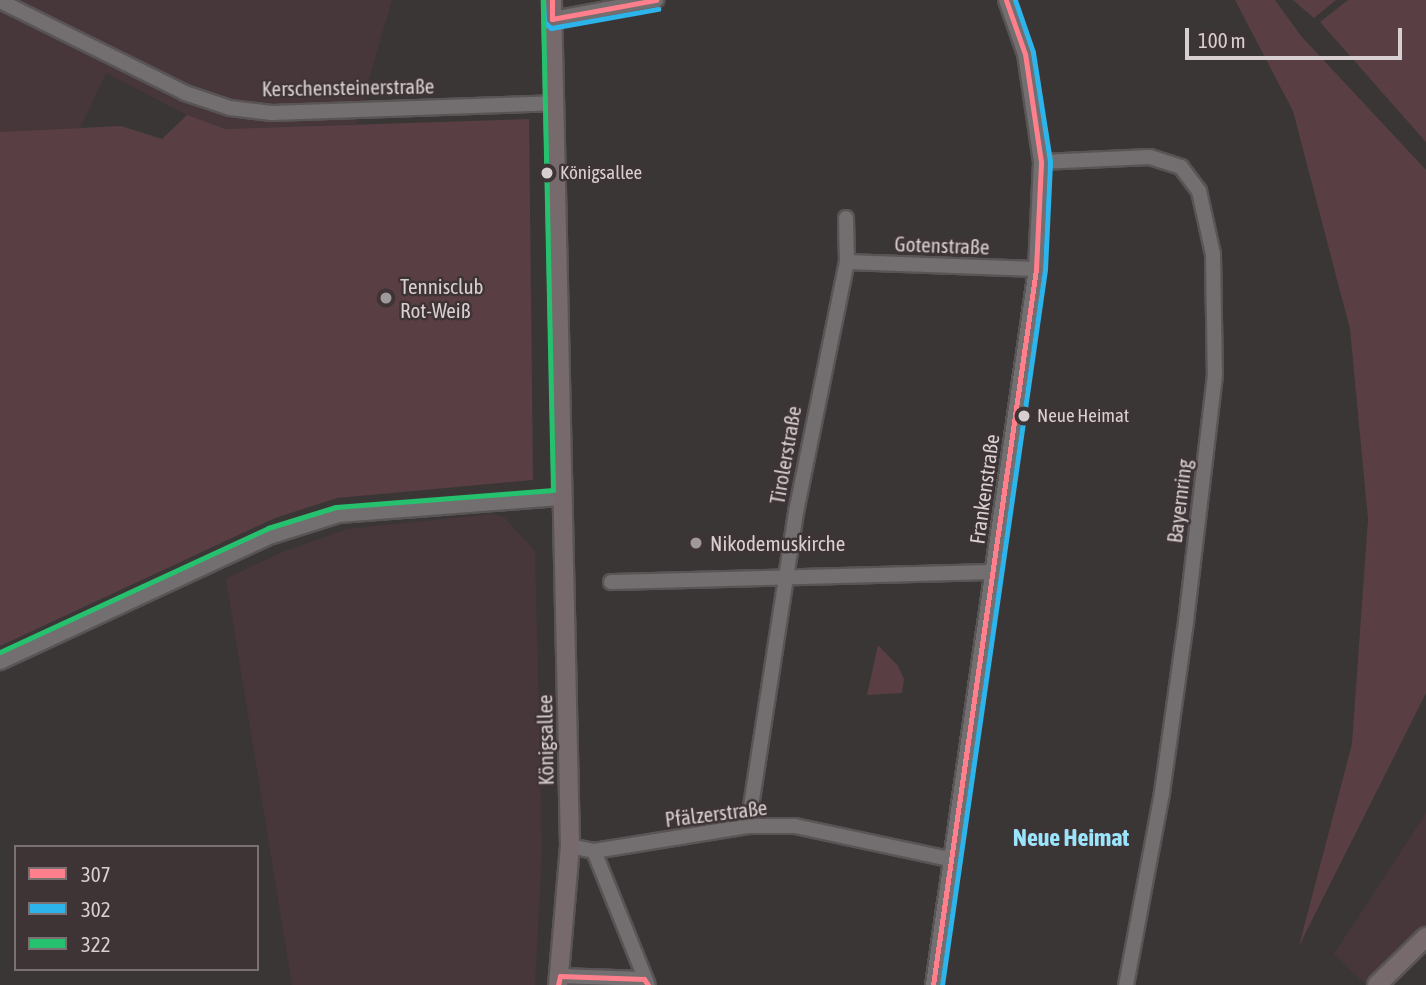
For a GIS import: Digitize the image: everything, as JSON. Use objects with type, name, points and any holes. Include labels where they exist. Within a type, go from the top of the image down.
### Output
[{"type":"main road","name":"Königsallee","points":[[552,0],[570,845],[559,980]]},
{"type":"main road","points":[[1377,985],[1426,937]]},
{"type":"street","points":[[552,19],[656,0]]},
{"type":"street","name":"Frankenstraße","points":[[933,985],[949,859],[1036,269],[1041,162],[1024,54],[1006,0]]},
{"type":"street","name":"Kerschensteinerstraße","points":[[0,1],[185,93],[230,108],[272,113],[553,103]]},
{"type":"street","name":"Bayernring","points":[[1041,162],[1150,157],[1181,167],[1199,191],[1213,254],[1215,375],[1168,752],[1126,985]]},
{"type":"street","name":"Tirolerstraße","points":[[748,826],[812,422],[847,262],[846,218]]},
{"type":"street","name":"Gotenstraße","points":[[847,262],[1036,269]]},
{"type":"street","points":[[0,663],[272,536],[339,515],[562,498]]},
{"type":"street","points":[[611,582],[788,580],[993,572]]},
{"type":"street","name":"Pfälzerstraße","points":[[570,845],[594,851],[748,826],[795,826],[949,859]]},
{"type":"street","name":"Königsallee","points":[[559,980],[646,982],[594,851]]},
{"type":"shaded area","points":[[0,0],[392,0],[356,124],[225,129],[187,115],[106,73],[80,128],[0,132]]},
{"type":"shaded area","points":[[1235,0],[1275,0],[1301,36],[1426,170],[1426,693],[1299,946],[1352,744],[1368,519],[1350,329],[1293,111]]},
{"type":"shaded area","points":[[1293,0],[1336,0],[1314,18]]},
{"type":"shaded area","points":[[1348,0],[1426,0],[1426,142],[1320,22]]},
{"type":"shaded area","points":[[187,115],[225,129],[529,119],[533,480],[337,498],[275,518],[0,646],[0,132],[121,126],[162,139]]},
{"type":"shaded area","points":[[492,514],[504,517],[535,551],[542,851],[535,985],[292,985],[226,579],[280,553],[347,529]]},
{"type":"shaded area","points":[[878,645],[898,666],[904,679],[902,693],[867,695]]},
{"type":"shaded area","points":[[1426,813],[1426,927],[1366,985],[1334,954]]},
{"type":"transit line","name":"302","points":[[543,0],[544,22],[551,28],[658,9]]},
{"type":"transit line","name":"322","points":[[0,652],[268,528],[336,507],[553,490],[543,0]]},
{"type":"transit line","name":"307","points":[[552,0],[552,19],[656,0]]},
{"type":"transit line","name":"307","points":[[933,985],[1036,269],[1041,162],[1025,54],[1006,0]]},
{"type":"transit line","name":"302","points":[[942,985],[1045,269],[1050,161],[1033,52],[1015,0]]},
{"type":"transit line","name":"307","points":[[558,985],[560,976],[644,979],[648,985]]},
{"type":"place","name":"Königsallee","points":[[547,173]]},
{"type":"place","name":"Tennisclub Rot-Weiß","points":[[386,298]]},
{"type":"place","name":"Neue Heimat","points":[[1024,416]]},
{"type":"place","name":"Nikodemuskirche","points":[[696,543]]},
{"type":"district","name":"Neue Heimat","points":[[1071,838]]}]
